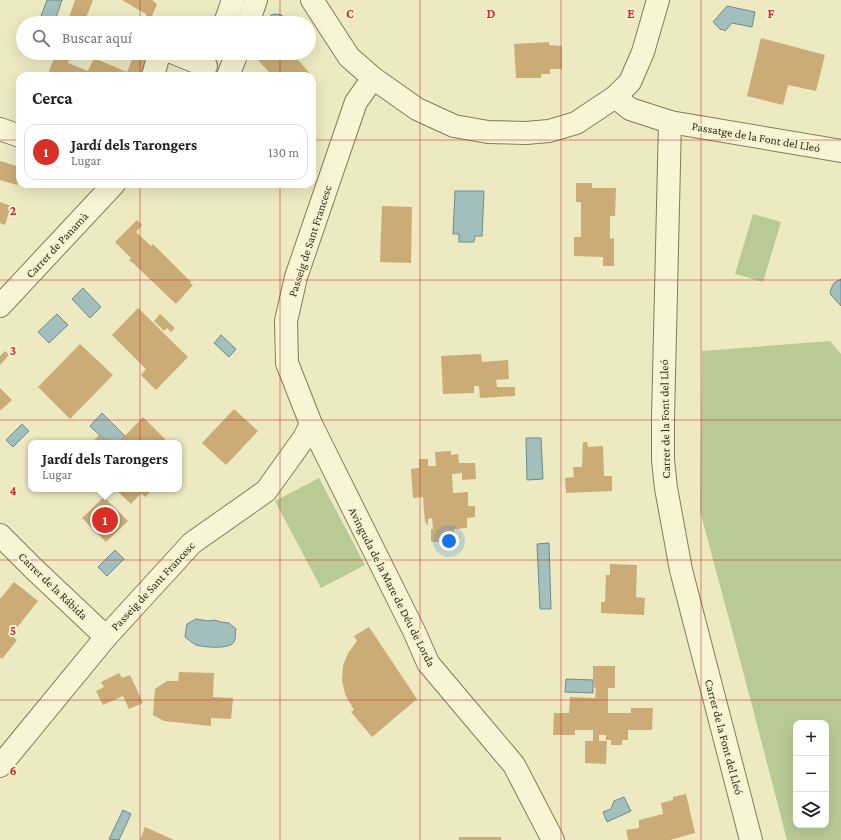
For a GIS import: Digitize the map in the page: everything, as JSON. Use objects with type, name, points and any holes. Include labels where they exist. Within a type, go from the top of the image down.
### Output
[{"type":"street","points":[[228,16],[234,0]]},
{"type":"street","points":[[250,16],[256,0]]},
{"type":"street","points":[[312,0],[349,57],[373,78],[417,109],[454,126],[488,132],[526,133],[576,124],[615,97],[630,82],[643,52],[658,0]]},
{"type":"street","points":[[154,72],[157,60]]},
{"type":"street","points":[[193,60],[206,65]]},
{"type":"street","points":[[230,72],[235,60]]},
{"type":"street","name":"Passeig de Sant Francesc","points":[[0,766],[106,637],[192,543],[266,491],[304,438],[311,424],[287,363],[286,321],[296,277],[356,102],[373,78]]},
{"type":"street","points":[[615,97],[630,109],[670,122]]},
{"type":"street","name":"Passatge de la Font del Lleó","points":[[670,122],[841,151]]},
{"type":"street","name":"Carrer de la Font del Lleó","points":[[670,122],[663,418],[663,460],[666,488],[681,570],[751,840]]},
{"type":"street","points":[[0,129],[16,135]]},
{"type":"street","name":"Carrer de Panamà","points":[[0,306],[110,188]]},
{"type":"street","name":"Avinguda de la Mare de Déu de Lorda","points":[[311,424],[414,631],[428,663],[514,765],[553,840]]},
{"type":"street","name":"Carrer de la Rábida","points":[[0,535],[106,637]]},
{"type":"green space","points":[[753,214],[781,222],[763,282],[735,274]]},
{"type":"green space","points":[[830,341],[841,354],[841,840],[787,840],[700,511],[702,351]]},
{"type":"green space","points":[[319,478],[365,565],[321,588],[275,501]]},
{"type":"water","points":[[47,0],[62,0],[57,16],[41,16]]},
{"type":"water","points":[[727,6],[755,12],[752,27],[732,23],[725,31],[722,29],[721,30],[713,22]]},
{"type":"water","points":[[275,14],[283,16],[270,16]]},
{"type":"water","points":[[455,191],[484,191],[482,236],[475,236],[474,242],[459,242],[459,234],[453,234]]},
{"type":"water","points":[[841,279],[841,306],[831,295],[830,291],[834,283]]},
{"type":"water","points":[[83,288],[101,307],[90,318],[72,299]]},
{"type":"water","points":[[57,314],[68,325],[49,343],[38,332]]},
{"type":"water","points":[[221,335],[236,349],[229,357],[214,343]]},
{"type":"water","points":[[102,413],[125,436],[121,440],[105,440],[90,426]]},
{"type":"water","points":[[22,424],[29,431],[13,447],[6,440]]},
{"type":"water","points":[[526,438],[541,438],[543,479],[527,480]]},
{"type":"water","points":[[549,543],[551,609],[540,609],[537,544]]},
{"type":"water","points":[[115,550],[124,559],[107,576],[98,567]]},
{"type":"water","points":[[196,619],[208,621],[215,620],[229,623],[236,629],[234,642],[231,645],[222,647],[196,645],[185,637],[187,624]]},
{"type":"water","points":[[566,679],[593,680],[593,693],[565,692]]},
{"type":"water","points":[[624,797],[631,811],[607,822],[603,812],[611,809],[614,801]]},
{"type":"water","points":[[123,810],[131,814],[119,840],[109,839]]},
{"type":"building","points":[[75,0],[93,0],[87,16],[69,16]]},
{"type":"building","points":[[122,0],[152,0],[157,4],[152,16],[146,16],[146,14]]},
{"type":"building","points":[[761,38],[825,55],[816,91],[788,85],[783,105],[747,96]]},
{"type":"building","points":[[549,42],[549,45],[562,46],[562,69],[550,69],[550,74],[541,74],[541,78],[516,78],[514,44]]},
{"type":"building","points":[[53,60],[70,60],[68,63],[88,71],[93,60],[99,60],[127,72],[49,72]]},
{"type":"building","points":[[132,60],[148,60],[144,72],[127,72]]},
{"type":"building","points":[[258,60],[298,60],[309,72],[269,72]]},
{"type":"building","points":[[0,161],[16,166],[16,185],[0,180]]},
{"type":"building","points":[[576,183],[592,183],[592,188],[616,188],[615,216],[610,216],[610,239],[614,238],[614,266],[603,266],[603,257],[574,256],[574,237],[581,237],[581,202],[576,202]]},
{"type":"building","points":[[0,202],[11,206],[5,225],[0,223]]},
{"type":"building","points":[[382,206],[412,207],[411,263],[380,262]]},
{"type":"building","points":[[137,220],[142,225],[136,232],[151,246],[153,244],[193,285],[176,304],[129,260],[131,258],[115,242]]},
{"type":"building","points":[[138,308],[188,357],[156,390],[141,375],[146,369],[112,335]]},
{"type":"building","points":[[160,314],[175,328],[171,332],[167,328],[164,331],[154,321]]},
{"type":"building","points":[[80,344],[113,375],[70,419],[38,387]]},
{"type":"building","points":[[5,351],[9,355],[0,365],[0,356]]},
{"type":"building","points":[[481,354],[482,362],[508,360],[509,379],[496,380],[497,387],[515,387],[515,396],[480,398],[479,386],[474,386],[474,393],[443,394],[441,356]]},
{"type":"building","points":[[0,388],[12,400],[1,410],[0,409]]},
{"type":"building","points":[[234,409],[258,431],[226,465],[202,443]]},
{"type":"building","points":[[143,417],[165,439],[164,440],[121,440]]},
{"type":"building","points":[[99,435],[105,440],[94,440]]},
{"type":"building","points":[[583,442],[587,442],[588,447],[603,446],[604,476],[612,476],[612,491],[566,493],[565,478],[574,477],[573,467],[582,467]]},
{"type":"building","points":[[451,451],[451,455],[458,454],[459,463],[475,463],[476,479],[462,480],[462,473],[452,474],[453,493],[468,492],[468,506],[475,506],[475,517],[467,518],[467,528],[454,529],[455,540],[431,542],[431,529],[433,529],[432,518],[428,519],[427,525],[425,522],[423,497],[413,498],[411,469],[419,468],[419,459],[428,459],[428,466],[436,466],[435,452]]},
{"type":"building","points":[[118,492],[150,492],[145,497],[141,493],[131,504]]},
{"type":"building","points":[[104,497],[128,521],[106,542],[82,518]]},
{"type":"building","points":[[610,564],[637,565],[636,597],[645,598],[644,615],[601,613],[601,602],[605,602],[606,575],[610,575]]},
{"type":"building","points":[[14,582],[38,601],[11,635],[17,640],[2,659],[0,657],[0,599]]},
{"type":"building","points":[[369,627],[417,699],[372,737],[351,712],[354,710],[345,694],[342,680],[343,666],[348,653],[357,641],[354,636]]},
{"type":"building","points":[[593,666],[615,666],[615,688],[608,688],[608,713],[631,713],[631,708],[653,708],[652,730],[628,730],[628,740],[622,740],[622,745],[611,745],[611,740],[606,740],[606,735],[599,735],[599,741],[607,741],[606,764],[585,763],[585,741],[593,741],[593,730],[575,730],[575,735],[553,735],[554,713],[569,713],[570,697],[595,698],[596,688],[593,687]]},
{"type":"building","points":[[179,672],[214,673],[213,697],[233,698],[231,719],[211,718],[211,726],[164,721],[153,715],[155,689],[167,681],[178,681]]},
{"type":"building","points":[[119,673],[122,678],[130,675],[143,703],[129,709],[123,696],[103,705],[96,691],[104,687],[101,682]]},
{"type":"building","points":[[686,794],[695,833],[670,840],[628,840],[626,830],[639,828],[639,820],[663,814],[661,803],[673,800],[673,797]]},
{"type":"building","points":[[145,827],[174,840],[140,840]]},
{"type":"building","points":[[459,837],[501,837],[501,840],[459,840]]},
{"type":"place","name":"Jardí dels Tarongers","points":[[105,520]]}]
